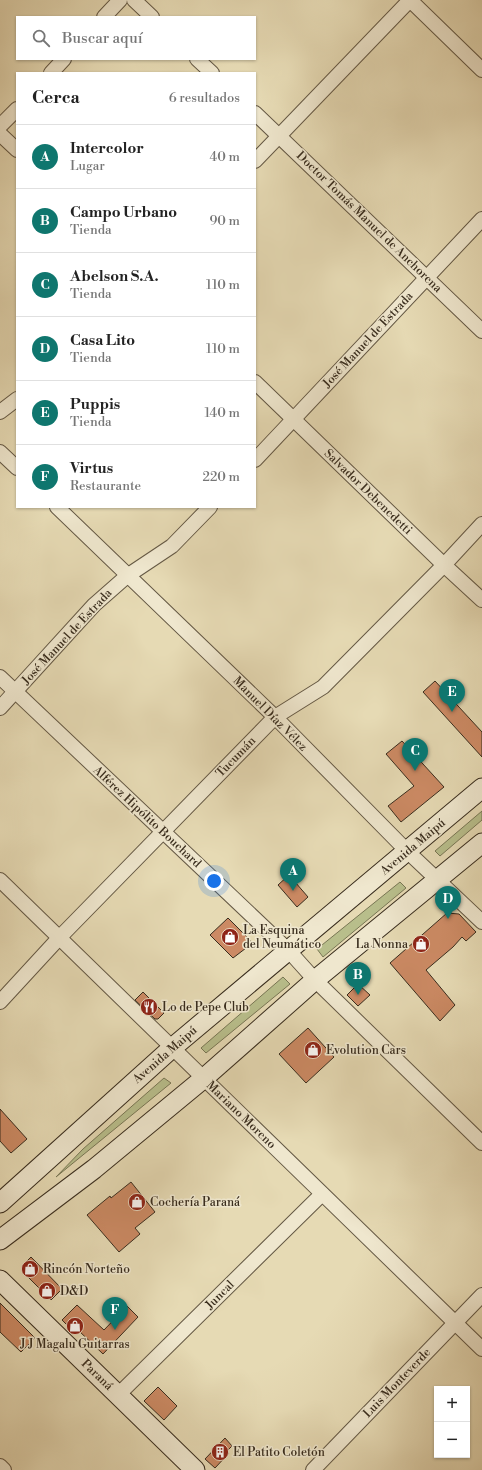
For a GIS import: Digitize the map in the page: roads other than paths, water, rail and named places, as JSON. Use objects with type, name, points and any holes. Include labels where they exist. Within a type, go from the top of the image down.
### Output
[{"type":"main road","name":"Avenida Maipú","points":[[0,1203],[172,1048],[408,852],[482,788]]},
{"type":"main road","points":[[0,1240],[94,1169],[203,1079],[315,980],[482,844]]},
{"type":"main road","name":"Paraná","points":[[0,1280],[195,1470]]},
{"type":"street","points":[[105,16],[120,0]]},
{"type":"street","points":[[134,0],[151,16]]},
{"type":"street","points":[[256,160],[410,0],[482,70]]},
{"type":"street","points":[[52,72],[63,60]]},
{"type":"street","points":[[198,60],[211,72]]},
{"type":"street","points":[[0,126],[16,109]]},
{"type":"street","name":"Doctor Tomás Manuel de Anchorena","points":[[256,114],[482,331]]},
{"type":"street","points":[[0,134],[16,149]]},
{"type":"street","name":"José Manuel de Estrada","points":[[256,459],[294,421],[426,277],[482,219]]},
{"type":"street","name":"Salvador Debenedetti","points":[[256,383],[482,600]]},
{"type":"street","points":[[0,412],[16,400]]},
{"type":"street","points":[[0,452],[16,467]]},
{"type":"street","name":"Manuel Díaz Vélez","points":[[58,508],[275,718],[408,852],[482,922]]},
{"type":"street","name":"José Manuel de Estrada","points":[[0,708],[94,604],[127,576],[172,546],[209,508]]},
{"type":"street","name":"Tucumán","points":[[0,1002],[60,938],[275,718],[323,688],[444,565],[482,524]]},
{"type":"street","name":"Alférez Hipólito Bouchard","points":[[0,676],[289,951],[315,980],[482,1143]]},
{"type":"street","name":"Mariano Moreno","points":[[0,880],[482,1349]]},
{"type":"street","name":"Juncal","points":[[118,1396],[322,1194]]},
{"type":"street","name":"Luis Monteverde","points":[[313,1470],[482,1296]]},
{"type":"street","points":[[0,1466],[4,1470]]},
{"type":"place","name":"Puppis","points":[[452,712]]},
{"type":"place","name":"Abelson S.A.","points":[[415,771]]},
{"type":"place","name":"Intercolor","points":[[293,891]]},
{"type":"place","name":"Casa Lito","points":[[448,919]]},
{"type":"place","name":"La Esquina del Neumático","points":[[230,937]]},
{"type":"place","name":"La Nonna","points":[[421,944]]},
{"type":"place","name":"Campo Urbano","points":[[358,995]]},
{"type":"place","name":"Lo de Pepe Club","points":[[149,1007]]},
{"type":"place","name":"Evolution Cars","points":[[313,1050]]},
{"type":"place","name":"Cochería Paraná","points":[[137,1202]]},
{"type":"place","name":"Rincón Norteño","points":[[30,1269]]},
{"type":"place","name":"D&D","points":[[47,1291]]},
{"type":"place","name":"J J Magalu Guitarras","points":[[75,1326]]},
{"type":"place","name":"Virtus","points":[[115,1330]]},
{"type":"place","name":"El Patito Coletón","points":[[220,1452]]}]
